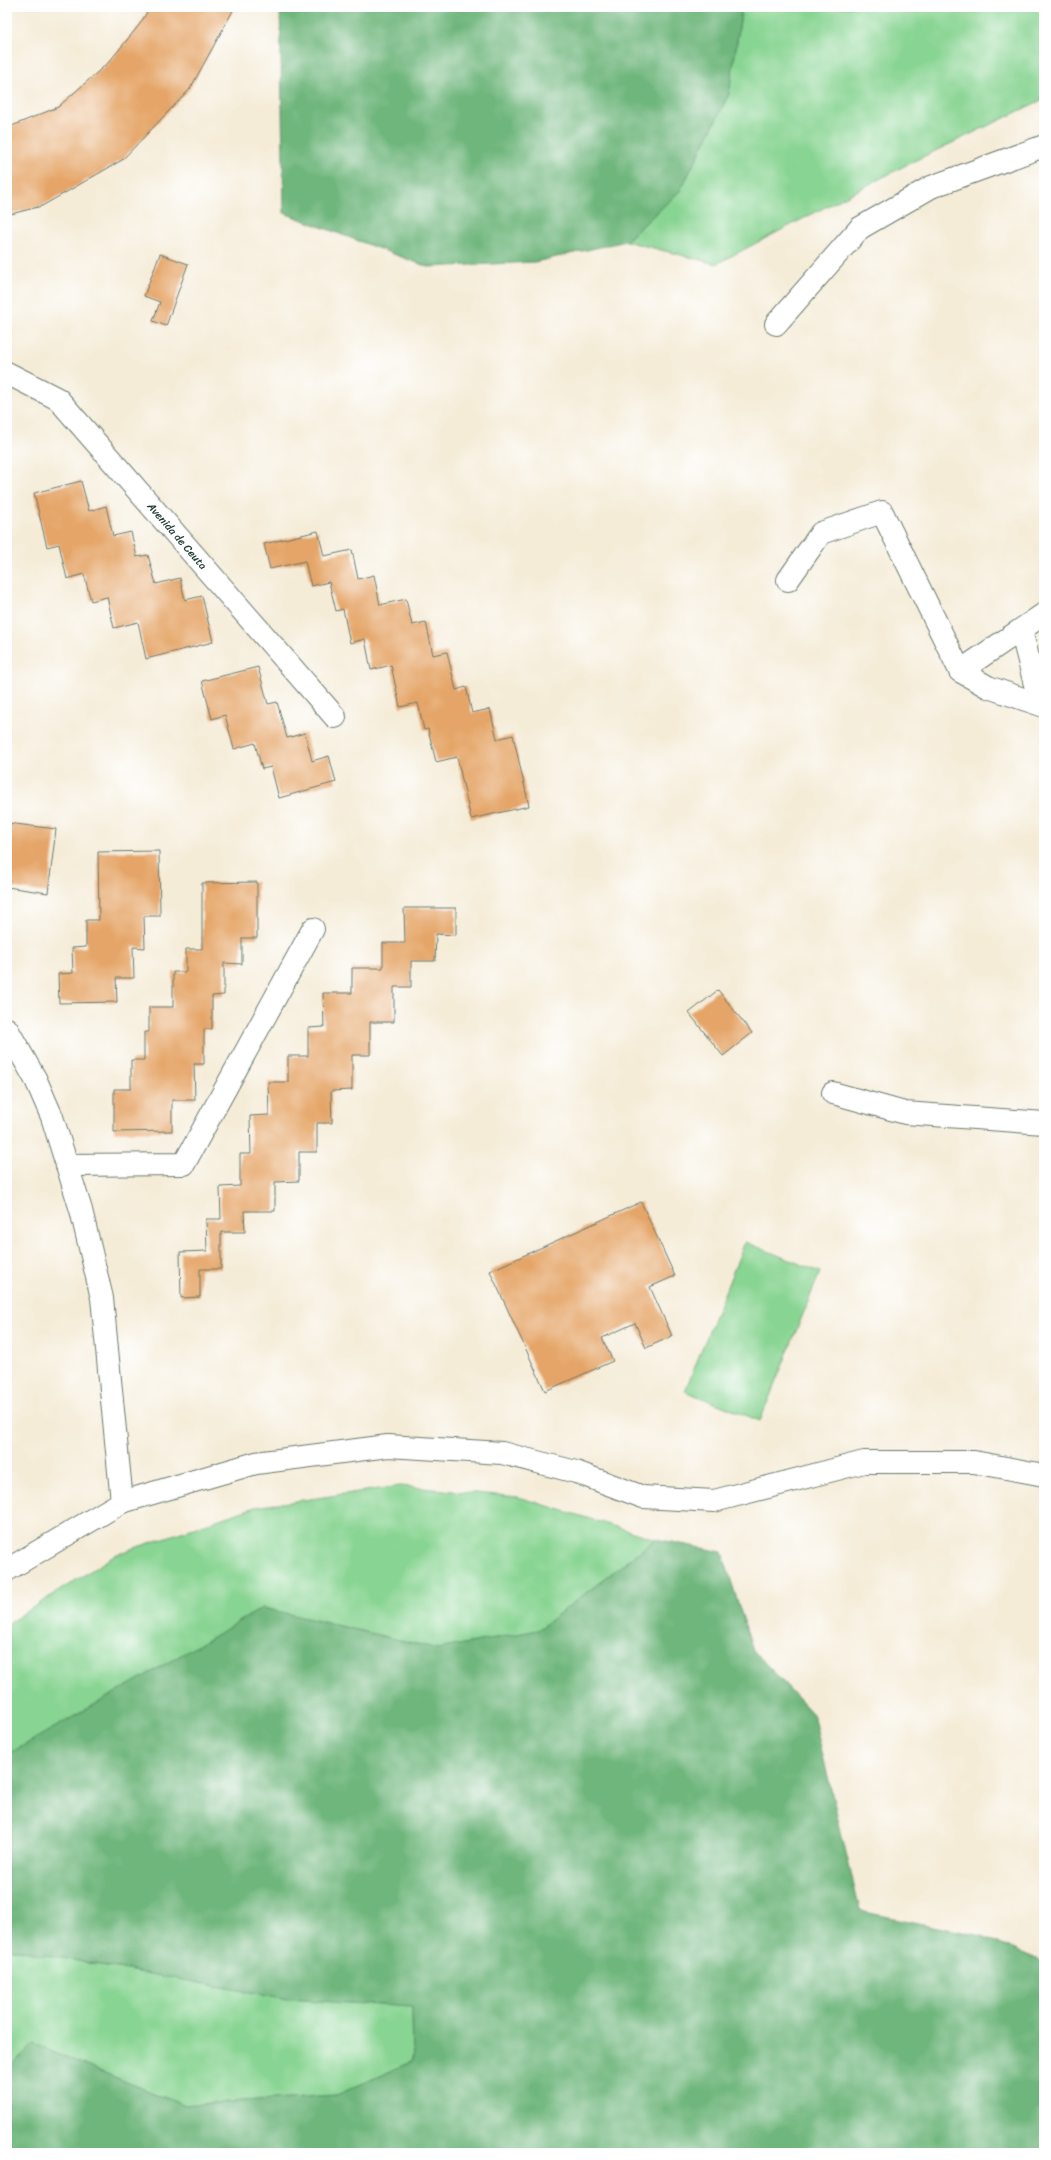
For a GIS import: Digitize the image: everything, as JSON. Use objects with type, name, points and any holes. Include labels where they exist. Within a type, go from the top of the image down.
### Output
[{"type":"street","points":[[776,324],[860,228],[931,187],[1044,146]]},
{"type":"street","name":"Avenida de Ceuta","points":[[7,373],[58,398],[335,717]]},
{"type":"street","points":[[788,580],[821,533],[882,512],[960,671],[988,687],[1042,705]]},
{"type":"street","points":[[960,671],[1044,614]]},
{"type":"street","points":[[1021,630],[1042,705]]},
{"type":"street","points":[[67,1165],[184,1164],[313,929]]},
{"type":"street","points":[[9,1036],[36,1080],[52,1117],[81,1210],[102,1298],[122,1502]]},
{"type":"street","points":[[833,1093],[905,1113],[1044,1123]]},
{"type":"street","points":[[7,1570],[122,1502],[256,1463],[388,1446],[502,1453],[576,1472],[643,1497],[714,1501],[864,1462],[974,1462],[1044,1475]]},
{"type":"green space","points":[[280,7],[742,7],[729,94],[680,191],[626,241],[535,262],[428,267],[284,213]]},
{"type":"green space","points":[[742,7],[1044,7],[1044,99],[912,162],[716,264],[626,241],[680,191],[729,94]]},
{"type":"green space","points":[[745,1242],[820,1272],[760,1421],[685,1391]]},
{"type":"green space","points":[[400,1486],[518,1497],[656,1539],[538,1630],[438,1649],[263,1608],[7,1755],[7,1624],[117,1554],[255,1507]]},
{"type":"green space","points":[[656,1539],[722,1552],[753,1650],[813,1714],[860,1911],[982,1936],[1044,1962],[1044,2153],[7,2153],[7,2070],[33,2044],[183,2105],[337,2095],[413,2061],[412,2007],[288,1999],[7,1948],[7,1755],[263,1608],[438,1649],[538,1630]]},
{"type":"green space","points":[[7,1948],[288,1999],[412,2007],[413,2061],[337,2095],[183,2105],[33,2044],[7,2070]]},
{"type":"building","points":[[150,7],[235,7],[190,89],[122,160],[42,206],[7,215],[7,128],[58,107],[109,62],[140,24]]},
{"type":"building","points":[[160,254],[188,264],[166,326],[153,321],[160,302],[144,296]]},
{"type":"building","points":[[81,481],[89,511],[106,506],[113,536],[131,532],[137,557],[148,555],[156,584],[180,578],[185,600],[202,596],[213,642],[146,659],[138,622],[114,628],[107,597],[91,601],[84,574],[67,579],[59,544],[47,547],[34,493]]},
{"type":"building","points":[[318,531],[324,556],[352,550],[358,579],[374,575],[380,605],[406,599],[412,625],[426,622],[433,655],[447,652],[456,690],[466,687],[472,713],[490,709],[497,739],[513,735],[529,806],[471,819],[457,757],[436,762],[428,729],[424,730],[418,703],[400,707],[391,665],[371,670],[365,639],[350,643],[343,609],[336,611],[329,582],[311,586],[305,561],[270,569],[264,544]]},
{"type":"building","points":[[258,667],[268,704],[277,702],[287,738],[305,733],[312,761],[329,756],[336,782],[279,798],[271,767],[262,769],[255,743],[234,749],[225,715],[212,719],[202,681]]},
{"type":"building","points":[[7,823],[56,829],[48,893],[7,887]]},
{"type":"building","points":[[159,851],[160,916],[144,916],[145,948],[133,947],[134,978],[116,978],[117,1002],[59,1003],[58,974],[73,973],[72,948],[86,947],[86,920],[99,920],[98,852]]},
{"type":"building","points":[[257,882],[257,938],[242,938],[242,964],[224,963],[224,995],[212,996],[212,1029],[204,1029],[204,1064],[194,1064],[195,1100],[172,1100],[172,1131],[114,1132],[114,1089],[131,1089],[131,1060],[144,1060],[144,1032],[149,1032],[149,1007],[173,1007],[173,972],[186,972],[186,949],[202,949],[202,883]]},
{"type":"building","points":[[404,908],[456,908],[456,935],[436,934],[435,961],[411,961],[411,987],[394,987],[394,1022],[370,1022],[370,1055],[352,1055],[352,1090],[331,1091],[332,1123],[317,1123],[317,1152],[299,1152],[299,1181],[275,1182],[275,1211],[244,1211],[245,1232],[221,1232],[221,1269],[200,1269],[200,1297],[181,1298],[180,1252],[207,1251],[206,1219],[221,1219],[220,1187],[240,1186],[240,1154],[251,1154],[250,1116],[269,1115],[268,1082],[288,1082],[288,1056],[308,1056],[308,1028],[324,1027],[323,993],[352,993],[352,968],[383,968],[383,943],[405,943]]},
{"type":"building","points":[[718,990],[752,1033],[723,1056],[689,1013]]},
{"type":"building","points":[[641,1202],[675,1276],[650,1287],[672,1336],[646,1348],[635,1323],[602,1338],[613,1361],[545,1391],[490,1271]]}]
